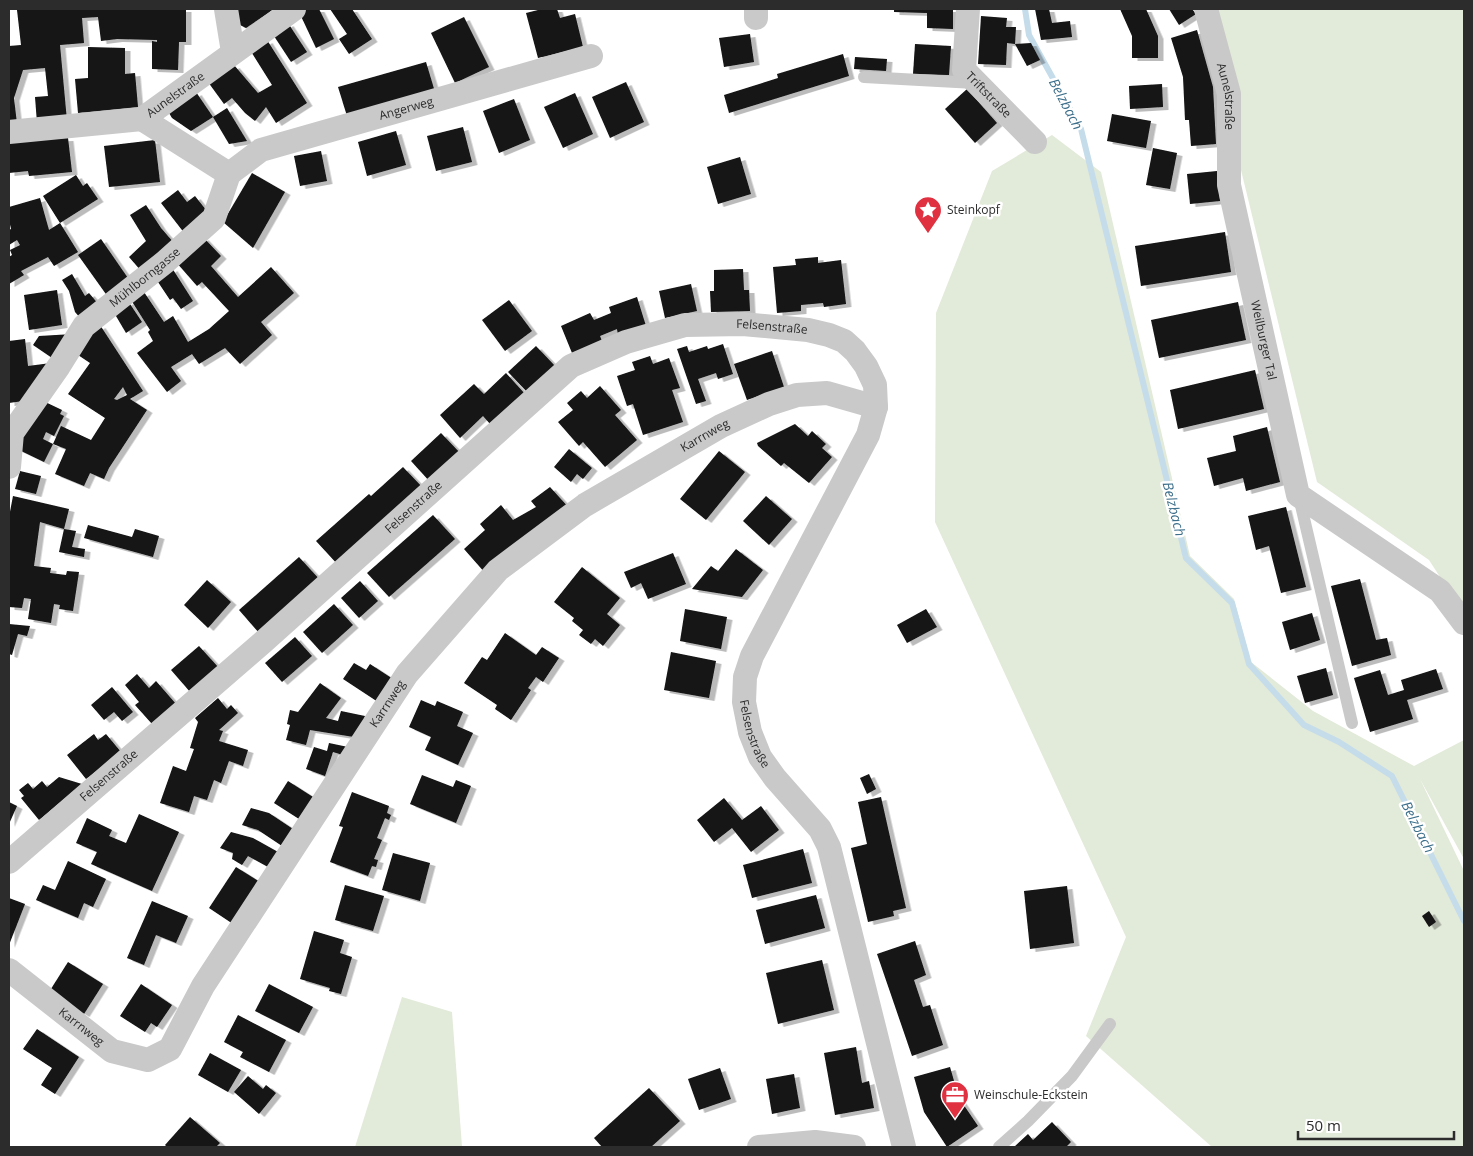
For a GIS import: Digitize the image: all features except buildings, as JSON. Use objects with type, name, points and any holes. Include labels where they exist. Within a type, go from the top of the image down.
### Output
[{"type":"street","points":[[226,9],[233,52]]},
{"type":"street","name":"Aunelstraße","points":[[9,132],[142,120],[294,9]]},
{"type":"street","name":"Triftstraße","points":[[968,9],[964,70],[1035,142]]},
{"type":"street","name":"Aunelstraße","points":[[1206,9],[1229,94],[1229,185]]},
{"type":"street","name":"Angerweg","points":[[229,174],[261,150],[591,56]]},
{"type":"street","points":[[142,120],[229,174]]},
{"type":"street","name":"Mühlborngasse","points":[[9,467],[14,420],[59,366],[84,326],[165,262],[214,218],[229,174]]},
{"type":"street","name":"Weilburger Tal","points":[[1229,185],[1298,495]]},
{"type":"street","name":"Felsenstraße","points":[[9,862],[262,643],[571,366],[626,342],[685,325],[744,324],[808,330],[829,335],[844,341],[866,366],[875,385],[876,407],[868,435],[752,656],[745,677],[744,702],[750,732],[760,757],[774,778],[820,829],[829,847],[904,1147]]},
{"type":"street","name":"Karrnweg","points":[[9,970],[112,1051],[148,1060],[170,1049],[203,986],[407,674],[498,570],[585,505],[721,426],[769,404],[797,395],[827,394],[876,407]]},
{"type":"street","points":[[1298,495],[1440,591],[1464,623]]},
{"type":"street","points":[[759,1147],[815,1142],[854,1147]]},
{"type":"lane","points":[[864,77],[977,83]]},
{"type":"lane","name":"Weilburger Tal","points":[[1298,495],[1352,723]]},
{"type":"lane","points":[[998,1147],[1028,1121],[1072,1076],[1110,1024]]},
{"type":"green space","points":[[1214,9],[1464,9],[1464,614],[1429,560],[1317,482],[1204,18]]},
{"type":"green space","points":[[1052,135],[1101,172],[1190,556],[1234,599],[1251,662],[1313,711],[1414,766],[1464,740],[1464,859],[1420,779],[1464,871],[1464,1147],[1212,1147],[1086,1036],[1126,937],[935,522],[936,313],[992,171]]},
{"type":"green space","points":[[402,997],[452,1012],[462,1147],[355,1147]]},
{"type":"waterway","name":"Belzbach","points":[[1025,9],[1029,35],[1081,129],[1186,558],[1232,603],[1249,664],[1304,725],[1339,742],[1392,776],[1464,921]]},
{"type":"place","name":"Steinkopf","points":[[928,234]]},
{"type":"place","name":"Weinschule-Eckstein","points":[[955,1119]]}]
